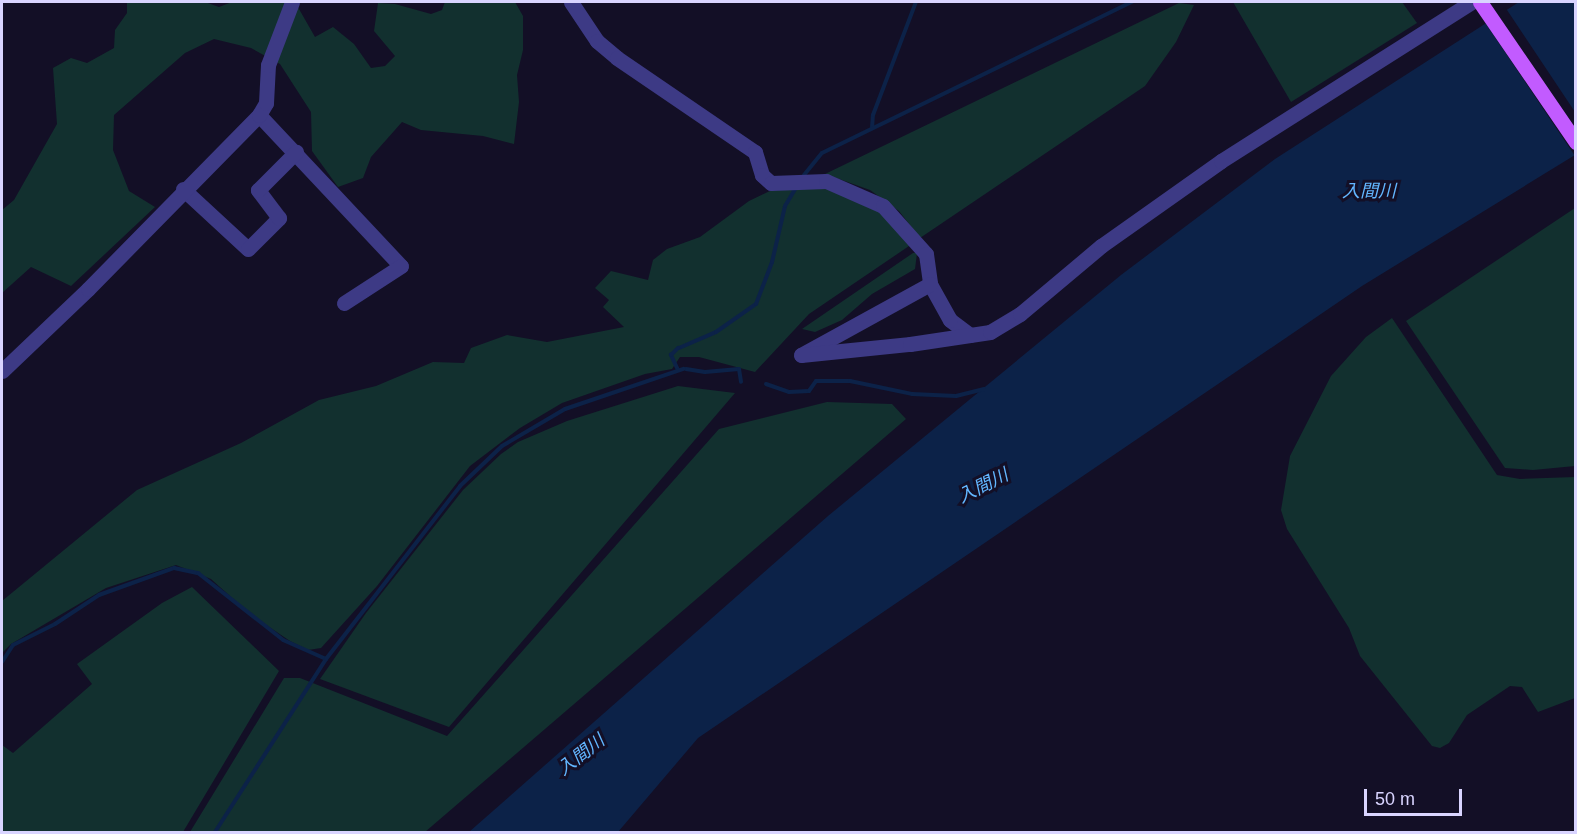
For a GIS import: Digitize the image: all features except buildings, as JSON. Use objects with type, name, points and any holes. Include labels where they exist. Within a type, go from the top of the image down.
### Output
[{"type":"main road","points":[[1480,2],[1575,142]]},
{"type":"street","points":[[2,371],[88,289],[183,189],[259,115],[266,103],[268,65],[292,2]]},
{"type":"street","points":[[571,2],[597,41],[617,58],[755,152],[762,175],[771,183],[826,182],[883,206],[926,254],[930,284],[950,320],[970,334]]},
{"type":"street","points":[[930,284],[801,355],[990,332],[1020,314],[1101,246],[1221,161],[1472,2]]},
{"type":"street","points":[[259,115],[401,266],[344,303]]},
{"type":"street","points":[[183,189],[248,249],[279,218],[258,190],[296,152]]},
{"type":"green space","points":[[127,2],[205,2],[219,7],[232,2],[295,2],[315,37],[333,27],[354,44],[371,68],[385,66],[395,56],[374,31],[378,3],[395,4],[431,14],[442,10],[445,2],[515,2],[523,16],[523,50],[517,75],[519,102],[514,144],[483,136],[421,130],[402,122],[371,157],[363,178],[338,187],[312,151],[311,112],[280,64],[251,48],[214,39],[185,53],[114,115],[113,150],[129,191],[155,207],[71,286],[31,267],[2,293],[2,210],[14,200],[57,124],[53,68],[71,58],[87,63],[114,48],[115,30],[127,13]]},
{"type":"green space","points":[[1233,2],[1402,2],[1417,23],[1291,102]]},
{"type":"green space","points":[[1179,3],[1194,5],[1176,42],[1145,86],[920,238],[899,211],[870,190],[825,174]]},
{"type":"green space","points":[[800,185],[829,189],[878,210],[912,244],[809,314],[755,372],[699,357],[680,357],[672,369],[645,374],[562,403],[520,428],[470,466],[377,586],[321,648],[308,650],[290,641],[250,614],[211,579],[176,565],[106,588],[11,644],[2,653],[2,601],[137,490],[241,443],[319,400],[376,386],[433,362],[464,363],[471,348],[507,335],[547,342],[624,327],[603,307],[609,300],[595,288],[611,271],[648,280],[653,260],[667,249],[700,237],[749,201],[772,190]]},
{"type":"green space","points":[[1575,208],[1575,466],[1533,470],[1505,468],[1406,321]]},
{"type":"green space","points":[[913,253],[917,253],[915,269],[872,294],[842,320],[815,332],[802,329]]},
{"type":"green space","points":[[1392,318],[1497,475],[1520,479],[1575,477],[1575,698],[1538,712],[1522,687],[1510,686],[1467,715],[1449,743],[1440,748],[1432,746],[1360,656],[1349,628],[1287,529],[1281,510],[1290,456],[1331,376],[1366,337]]},
{"type":"green space","points":[[678,386],[735,393],[449,727],[320,679],[366,613],[463,490],[501,454],[518,442],[567,421]]},
{"type":"green space","points":[[827,402],[892,404],[906,419],[425,832],[190,832],[284,678],[300,678],[447,736],[719,429]]},
{"type":"green space","points":[[192,587],[279,671],[183,832],[2,832],[2,745],[13,753],[92,684],[77,664],[162,603]]},
{"type":"water","name":"入間川","points":[[1519,2],[1575,2],[1575,155],[1362,286],[698,738],[618,832],[469,832],[828,516],[1121,275],[1275,159]]},
{"type":"pier","points":[[1505,7],[1575,112],[1575,156],[1484,21]]},
{"type":"waterway","points":[[872,128],[873,115],[916,2]]},
{"type":"waterway","points":[[804,175],[822,153],[1132,2]]},
{"type":"waterway","points":[[679,348],[716,332],[756,304],[772,262],[785,206],[797,186]]},
{"type":"waterway","points":[[678,348],[671,355],[678,370]]},
{"type":"waterway","points":[[215,832],[326,659],[460,486],[502,446],[565,409],[683,369]]},
{"type":"waterway","points":[[686,369],[705,372],[739,369],[741,382]]},
{"type":"waterway","points":[[766,384],[789,392],[809,391],[816,381],[850,381],[912,394],[956,396],[984,389]]},
{"type":"waterway","points":[[2,662],[13,645],[55,624],[99,595],[174,568],[198,573],[283,640],[326,659]]}]
